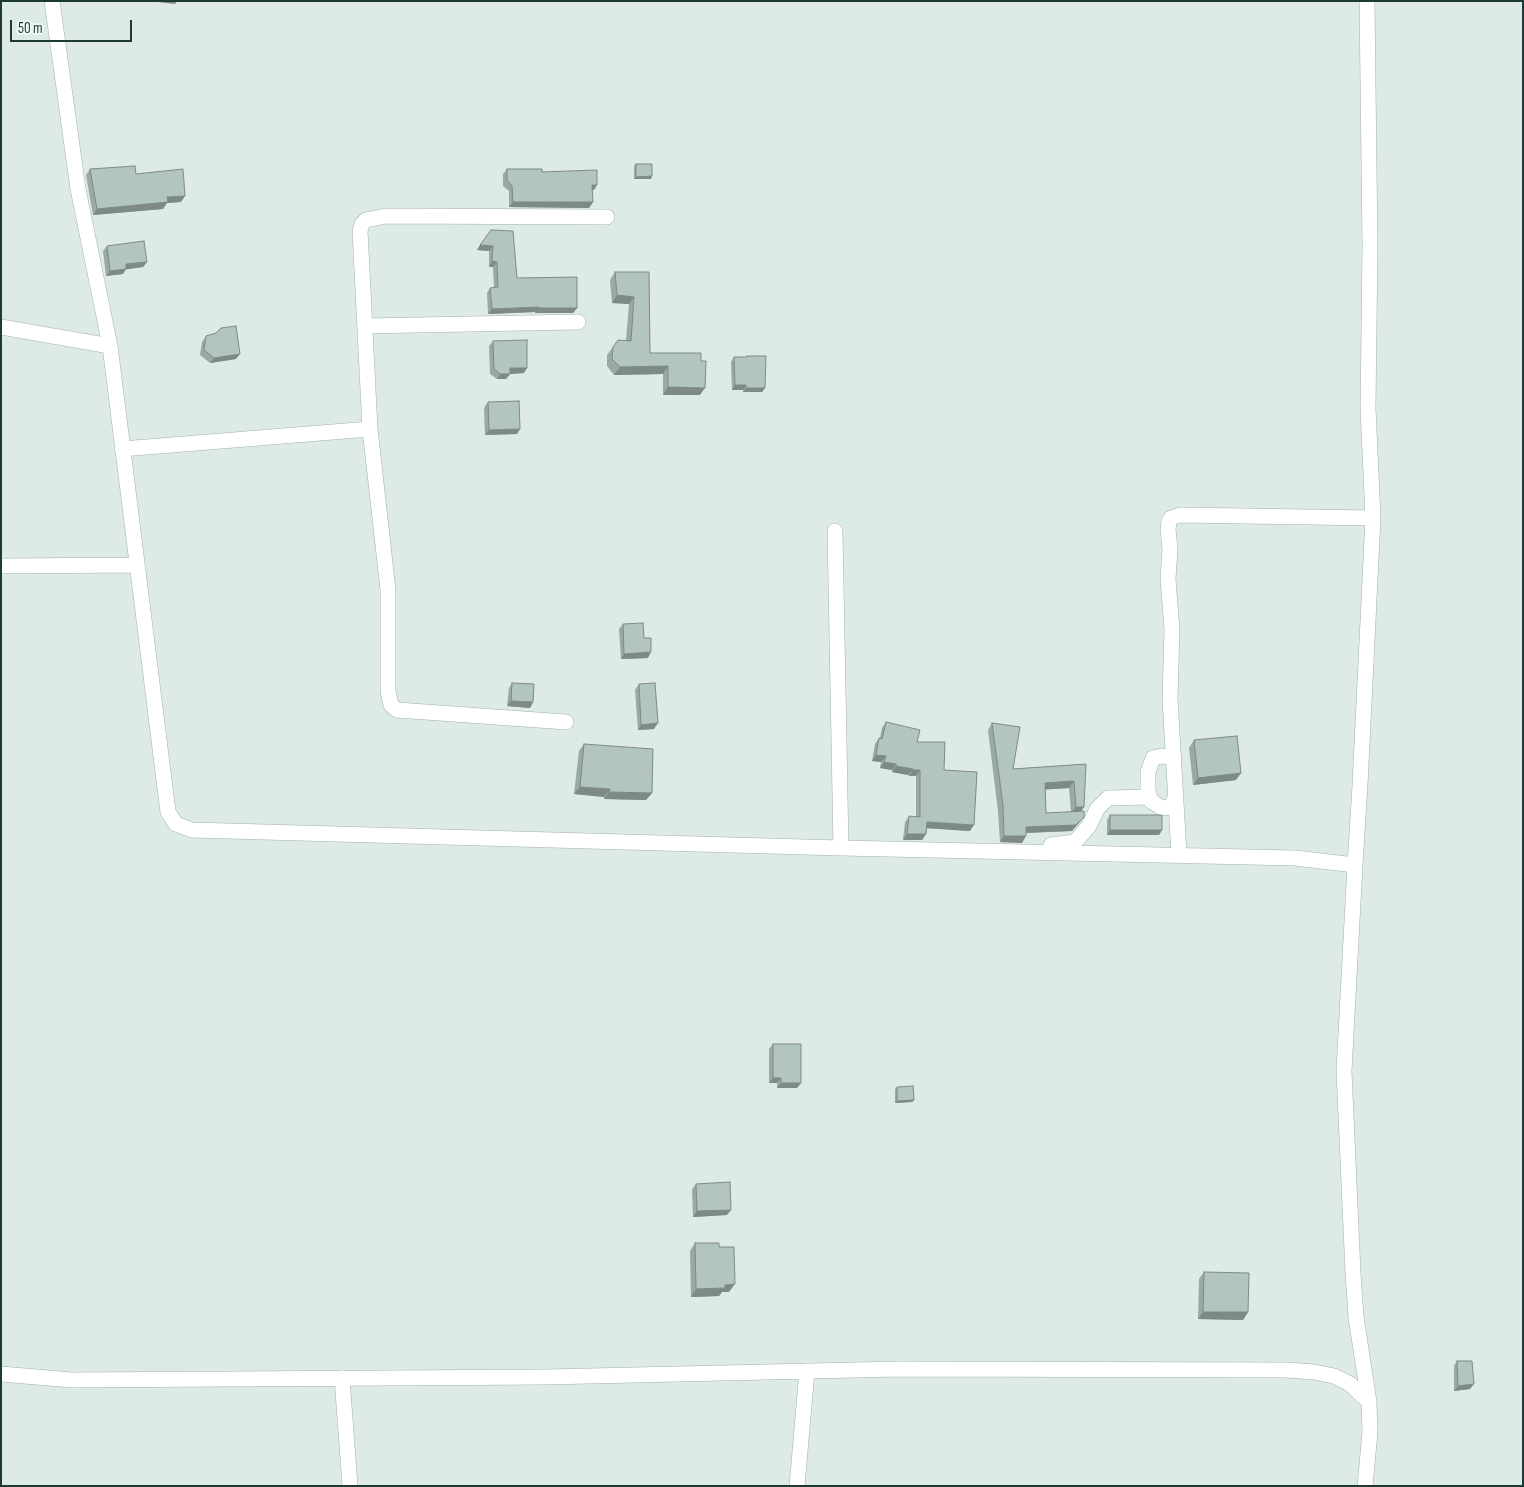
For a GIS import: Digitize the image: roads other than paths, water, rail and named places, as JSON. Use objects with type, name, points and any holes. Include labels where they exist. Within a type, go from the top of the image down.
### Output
[{"type":"street","points":[[52,1],[78,190],[110,346],[168,812],[176,824],[192,830],[841,848],[1295,858],[1355,865]]},
{"type":"street","points":[[1365,1486],[1370,1432],[1369,1402],[1356,1317],[1353,1282],[1344,1071],[1373,518],[1368,408],[1370,246],[1367,1]]},
{"type":"street","points":[[566,722],[398,710],[392,705],[388,691],[388,590],[370,429],[360,231],[362,224],[366,220],[386,216],[607,217]]},
{"type":"street","points":[[365,326],[578,322]]},
{"type":"street","points":[[1,327],[110,346]]},
{"type":"street","points":[[122,449],[370,429]]},
{"type":"street","points":[[1179,855],[1170,698],[1172,630],[1168,579],[1170,549],[1168,529],[1171,518],[1180,515],[1373,518]]},
{"type":"street","points":[[836,531],[841,848]]},
{"type":"street","points":[[1,566],[137,565]]},
{"type":"street","points":[[1174,757],[1162,756],[1153,758],[1148,772],[1148,791],[1151,801],[1162,808],[1170,807],[1176,797]]},
{"type":"street","points":[[1032,852],[1053,845],[1075,842],[1089,826],[1096,809],[1108,798],[1150,797]]},
{"type":"street","points":[[1,1374],[72,1380],[546,1377],[919,1369],[1305,1371],[1334,1376],[1350,1384],[1369,1402]]},
{"type":"street","points":[[797,1486],[807,1371]]},
{"type":"street","points":[[342,1378],[350,1486]]}]
